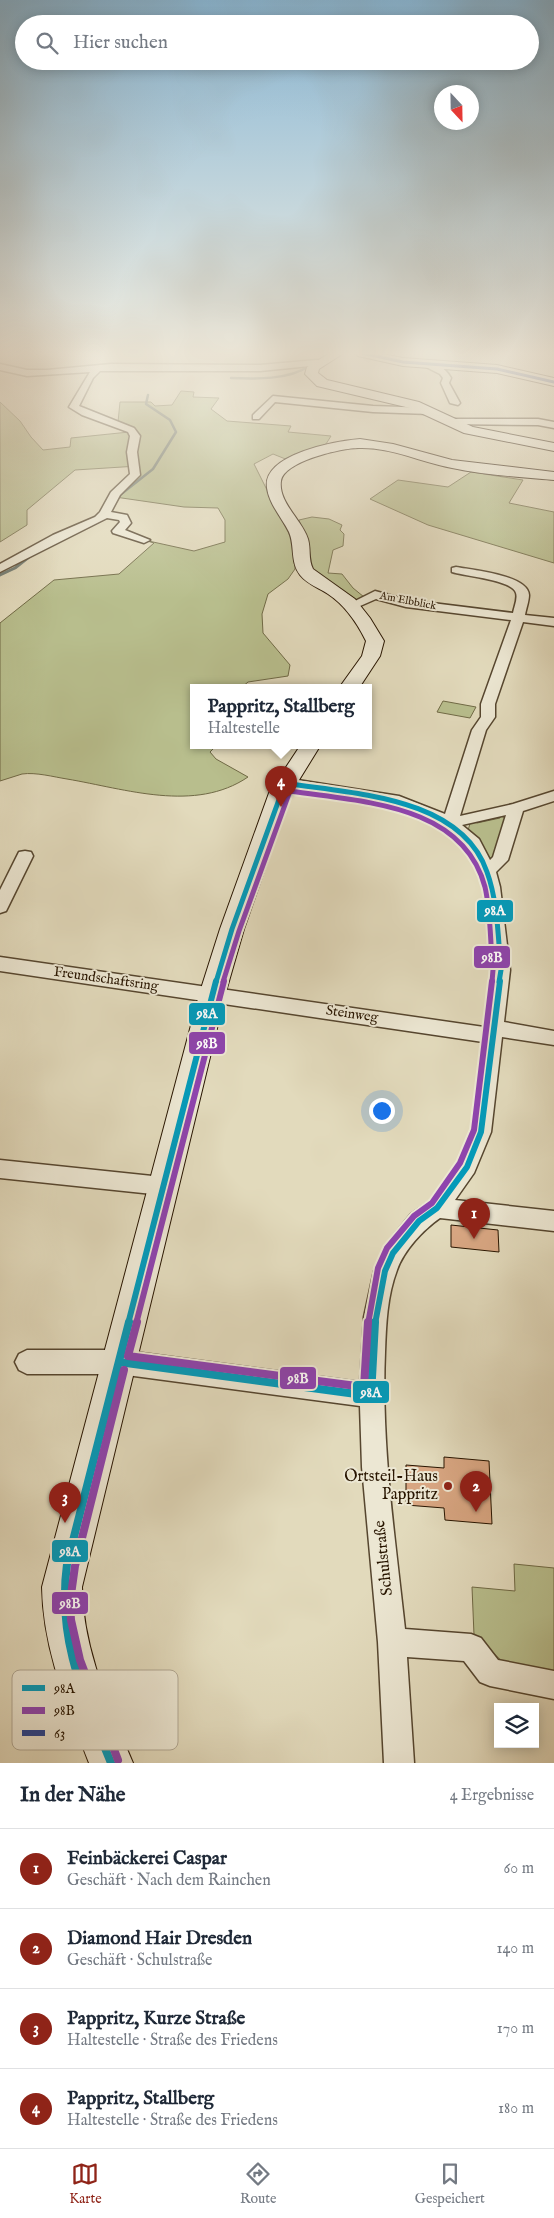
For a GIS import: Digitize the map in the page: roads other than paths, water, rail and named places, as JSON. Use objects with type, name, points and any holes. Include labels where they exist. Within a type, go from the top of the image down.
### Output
[{"type":"street","points":[[0,569],[56,536],[99,519],[105,514],[115,494],[135,475],[132,452],[135,435]]},
{"type":"street","points":[[488,435],[554,447]]},
{"type":"street","points":[[352,684],[371,656],[375,645],[372,634],[351,606],[339,594],[306,572],[301,559],[300,540],[282,507],[273,485],[274,479],[281,469],[312,454],[348,444],[384,445],[450,464],[554,476]]},
{"type":"street","points":[[105,514],[123,517],[126,523],[118,530],[144,540]]},
{"type":"street","points":[[450,823],[479,730],[488,718],[488,704],[523,595],[520,588],[513,583],[456,570]]},
{"type":"street","name":"Am Elbblick","points":[[351,606],[375,595],[389,596],[406,603],[498,615],[504,622],[516,621]]},
{"type":"street","points":[[516,621],[554,622]]},
{"type":"street","points":[[76,1670],[72,1659],[62,1604],[62,1587],[162,1186],[212,995],[232,929],[285,783],[308,749]]},
{"type":"street","name":"Schulstraße","points":[[285,783],[399,801],[450,823],[473,843],[487,870],[492,887],[501,970],[481,1132],[467,1167],[437,1208],[419,1221],[393,1253],[385,1271],[375,1317],[371,1396],[375,1467],[392,1642],[399,1763]]},
{"type":"street","points":[[450,823],[516,808],[554,796]]},
{"type":"street","points":[[487,870],[500,860],[516,808]]},
{"type":"street","points":[[0,907],[25,856]]},
{"type":"street","name":"Freundschaftsring","points":[[0,964],[212,995]]},
{"type":"street","name":"Steinweg","points":[[212,995],[493,1032]]},
{"type":"street","points":[[493,1032],[554,1038]]},
{"type":"street","points":[[0,1169],[162,1186]]},
{"type":"street","points":[[437,1208],[554,1221]]},
{"type":"street","points":[[27,1362],[118,1362],[371,1396]]},
{"type":"street","points":[[392,1642],[471,1648],[490,1672],[554,1685]]},
{"type":"street","points":[[106,1750],[111,1763]]},
{"type":"waterway","points":[[120,495],[153,469],[174,435]]},
{"type":"waterway","points":[[90,526],[108,517]]},
{"type":"waterway","points":[[0,575],[15,568],[34,553]]},
{"type":"place","name":"Pappritz, Stallberg","points":[[281,807]]},
{"type":"place","name":"Feinbäckerei Caspar","points":[[474,1239]]},
{"type":"place","name":"Ortsteil-Haus Pappritz","points":[[448,1486]]},
{"type":"place","name":"Diamond Hair Dresden","points":[[476,1512]]},
{"type":"place","name":"Pappritz, Kurze Straße","points":[[65,1523]]}]
